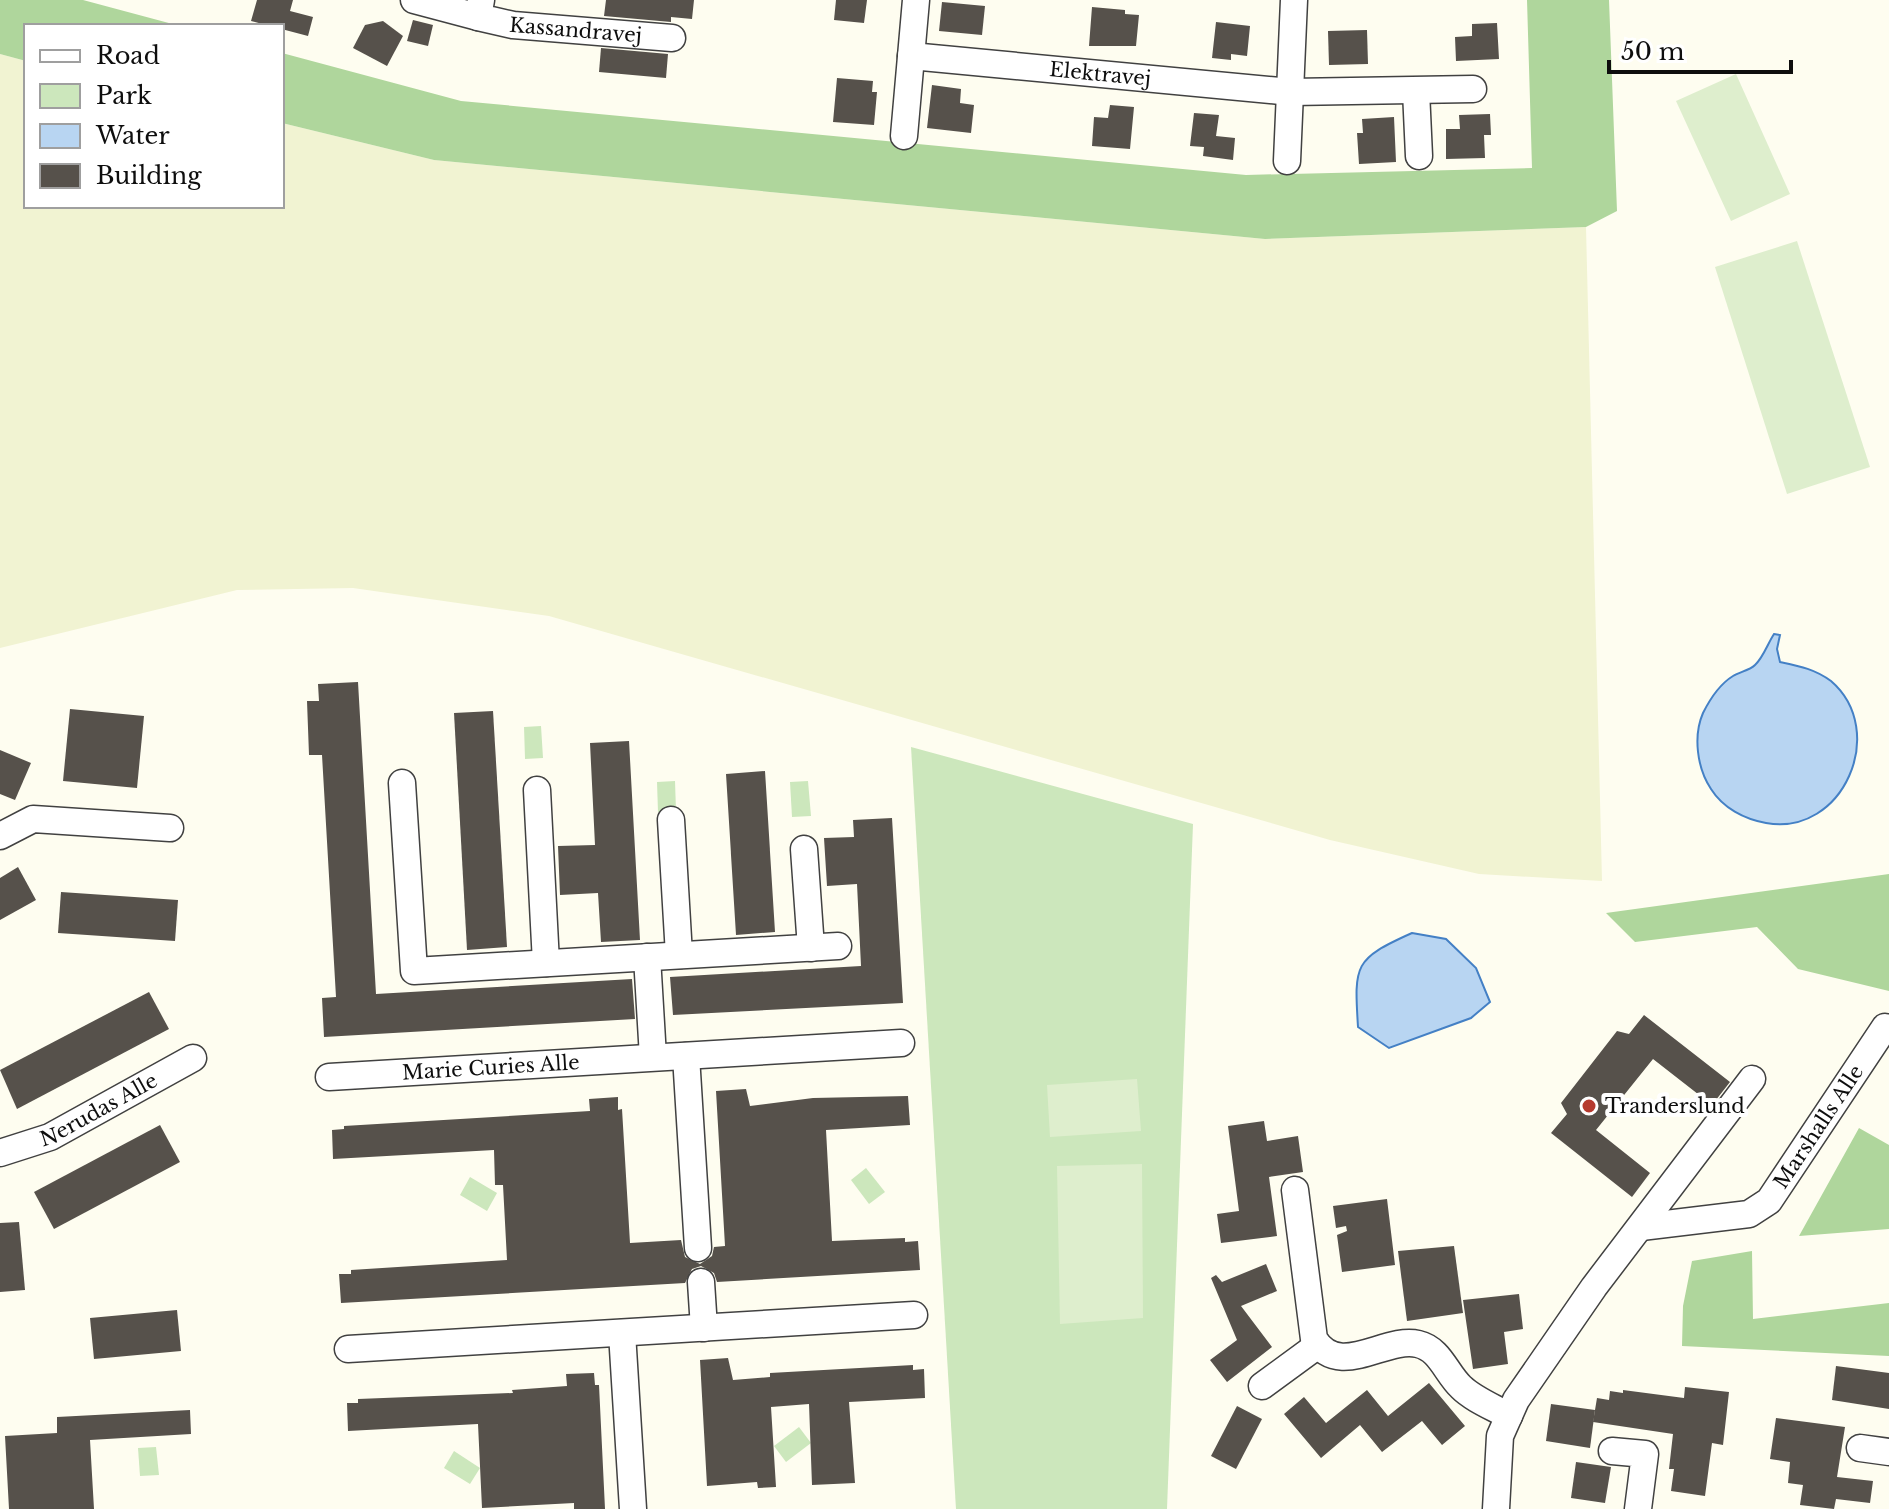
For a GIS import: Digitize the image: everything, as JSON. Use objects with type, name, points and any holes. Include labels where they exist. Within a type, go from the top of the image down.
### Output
[{"type":"street","name":"Kassandravej","points":[[414,0],[480,8],[513,25],[672,38]]},
{"type":"street","points":[[904,136],[916,0]]},
{"type":"street","points":[[1287,161],[1294,0]]},
{"type":"street","name":"Elektravej","points":[[911,56],[1291,92],[1473,89]]},
{"type":"street","points":[[1416,91],[1419,156]]},
{"type":"street","points":[[402,783],[414,971],[838,946]]},
{"type":"street","points":[[537,790],[546,963]]},
{"type":"street","points":[[0,836],[33,819],[170,828]]},
{"type":"street","points":[[671,820],[679,955]]},
{"type":"street","points":[[804,849],[811,948]]},
{"type":"street","points":[[647,957],[653,1057]]},
{"type":"street","name":"Marshalls Alle","points":[[1641,1227],[1749,1214],[1769,1201],[1885,1027],[1889,1028]]},
{"type":"street","name":"Marie Curies Alle","points":[[329,1077],[901,1043]]},
{"type":"street","points":[[686,1056],[698,1248]]},
{"type":"street","name":"Nerudas Alle","points":[[0,1153],[50,1137],[193,1058]]},
{"type":"street","points":[[1496,1509],[1496,1459],[1500,1436],[1509,1416],[1594,1287],[1752,1079]]},
{"type":"street","points":[[1295,1190],[1318,1345]]},
{"type":"street","points":[[701,1282],[704,1328]]},
{"type":"street","points":[[348,1349],[914,1315]]},
{"type":"street","points":[[622,1333],[633,1509]]},
{"type":"street","points":[[1318,1345],[1347,1357],[1372,1354],[1393,1345],[1418,1344],[1437,1355],[1463,1390],[1509,1416]]},
{"type":"street","points":[[1262,1386],[1318,1345]]},
{"type":"street","points":[[1860,1448],[1889,1452]]},
{"type":"street","points":[[1612,1451],[1645,1454],[1638,1509]]},
{"type":"green space","points":[[0,0],[83,0],[173,24],[24,24],[24,60],[0,54]]},
{"type":"green space","points":[[1527,0],[1609,0],[1617,211],[1586,227],[1265,239],[434,160],[284,123],[284,54],[461,101],[1246,175],[1532,168]]},
{"type":"green space","points":[[0,54],[24,60],[24,208],[284,208],[284,123],[434,160],[1265,239],[1586,227],[1602,881],[1479,874],[1330,840],[549,616],[353,588],[237,590],[0,648]]},
{"type":"green space","points":[[1736,74],[1790,194],[1731,221],[1676,101]]},
{"type":"green space","points":[[1797,241],[1870,467],[1787,494],[1715,267]]},
{"type":"green space","points":[[541,726],[543,758],[525,759],[524,727]]},
{"type":"green space","points":[[911,747],[1193,824],[1167,1509],[956,1509]]},
{"type":"green space","points":[[675,781],[676,811],[658,812],[657,782]]},
{"type":"green space","points":[[808,781],[811,816],[792,817],[790,782]]},
{"type":"green space","points":[[1889,874],[1889,991],[1798,969],[1757,927],[1635,942],[1606,913]]},
{"type":"green space","points":[[1137,1079],[1141,1131],[1050,1137],[1047,1085]]},
{"type":"green space","points":[[1859,1128],[1889,1145],[1889,1229],[1799,1236]]},
{"type":"green space","points":[[1142,1164],[1143,1318],[1060,1324],[1057,1166]]},
{"type":"green space","points":[[866,1168],[885,1192],[869,1204],[851,1180]]},
{"type":"green space","points":[[470,1177],[497,1193],[487,1211],[460,1195]]},
{"type":"green space","points":[[1752,1251],[1753,1319],[1889,1303],[1889,1356],[1682,1346],[1683,1306],[1692,1261]]},
{"type":"green space","points":[[799,1427],[811,1443],[786,1462],[774,1446]]},
{"type":"green space","points":[[156,1447],[159,1475],[140,1476],[138,1448]]},
{"type":"green space","points":[[454,1451],[480,1468],[470,1484],[444,1468]]},
{"type":"water","points":[[1774,634],[1780,635],[1777,649],[1780,662],[1813,671],[1831,681],[1848,702],[1856,726],[1856,752],[1849,776],[1836,797],[1817,814],[1793,823],[1766,823],[1728,807],[1706,781],[1698,752],[1700,722],[1712,697],[1728,679],[1755,665]]},
{"type":"water","points":[[1412,933],[1446,939],[1476,968],[1490,1002],[1471,1018],[1389,1048],[1358,1027],[1358,976],[1368,958]]},
{"type":"building","points":[[257,0],[293,0],[290,11],[313,17],[308,36],[284,30],[284,24],[251,21]]},
{"type":"building","points":[[606,0],[694,0],[692,19],[671,17],[671,22],[604,16]]},
{"type":"building","points":[[836,0],[867,0],[864,23],[834,20]]},
{"type":"building","points":[[942,2],[985,6],[982,35],[939,31]]},
{"type":"building","points":[[1092,7],[1125,10],[1125,14],[1139,15],[1136,46],[1089,46]]},
{"type":"building","points":[[413,20],[433,25],[428,46],[407,41]]},
{"type":"building","points":[[383,21],[403,36],[387,66],[353,48],[365,25]]},
{"type":"building","points":[[1216,22],[1250,26],[1247,56],[1231,54],[1231,60],[1212,58]]},
{"type":"building","points":[[1497,23],[1499,59],[1456,61],[1455,37],[1472,36],[1472,24]]},
{"type":"building","points":[[1367,30],[1368,64],[1329,65],[1328,31]]},
{"type":"building","points":[[601,48],[668,54],[666,78],[599,72]]},
{"type":"building","points":[[837,78],[873,81],[872,92],[877,92],[874,125],[833,122]]},
{"type":"building","points":[[932,85],[961,89],[960,103],[974,105],[971,133],[927,128]]},
{"type":"building","points":[[1110,105],[1134,107],[1130,149],[1092,146],[1094,117],[1108,118]]},
{"type":"building","points":[[1194,113],[1219,115],[1216,136],[1235,138],[1233,160],[1203,156],[1204,147],[1190,146]]},
{"type":"building","points":[[1490,114],[1491,135],[1484,135],[1485,158],[1446,159],[1446,129],[1460,129],[1459,115]]},
{"type":"building","points":[[1394,117],[1396,162],[1359,164],[1357,133],[1363,133],[1362,119]]},
{"type":"building","points":[[358,682],[376,994],[632,979],[635,1019],[324,1037],[322,998],[336,997],[322,755],[309,755],[307,701],[319,701],[318,684]]},
{"type":"building","points":[[70,709],[144,716],[137,788],[63,781]]},
{"type":"building","points":[[493,711],[507,947],[467,950],[454,713]]},
{"type":"building","points":[[629,741],[640,940],[601,942],[598,893],[560,895],[558,846],[595,845],[590,743]]},
{"type":"building","points":[[0,750],[31,763],[15,800],[0,794]]},
{"type":"building","points":[[765,771],[775,932],[736,935],[726,774]]},
{"type":"building","points":[[892,818],[903,1003],[673,1015],[670,977],[861,966],[857,884],[827,886],[824,838],[854,837],[853,820]]},
{"type":"building","points":[[18,867],[36,900],[0,920],[0,878]]},
{"type":"building","points":[[61,892],[178,900],[175,941],[58,933]]},
{"type":"building","points":[[149,992],[169,1029],[17,1109],[0,1070]]},
{"type":"building","name":"Tranderslund","points":[[1644,1015],[1730,1082],[1712,1105],[1653,1059],[1596,1130],[1650,1173],[1632,1197],[1551,1133],[1567,1114],[1561,1103],[1617,1031],[1629,1034]]},
{"type":"building","points":[[746,1089],[750,1106],[813,1098],[908,1096],[910,1125],[826,1130],[832,1241],[905,1238],[905,1242],[918,1241],[920,1270],[717,1282],[714,1273],[701,1266],[692,1269],[685,1283],[341,1303],[339,1274],[351,1274],[351,1270],[507,1260],[503,1185],[495,1185],[494,1150],[333,1159],[332,1130],[344,1129],[344,1126],[590,1111],[589,1099],[618,1097],[618,1110],[622,1109],[630,1243],[681,1240],[685,1257],[700,1264],[712,1256],[714,1247],[725,1246],[716,1091]]},
{"type":"building","points":[[1264,1121],[1267,1141],[1298,1136],[1303,1172],[1269,1177],[1277,1236],[1221,1243],[1217,1214],[1239,1211],[1228,1126]]},
{"type":"building","points":[[160,1125],[180,1162],[54,1229],[34,1192]]},
{"type":"building","points":[[1387,1199],[1395,1265],[1342,1272],[1337,1235],[1347,1231],[1346,1226],[1336,1228],[1333,1206]]},
{"type":"building","points":[[19,1222],[25,1290],[0,1292],[0,1223]]},
{"type":"building","points":[[1454,1246],[1463,1313],[1407,1321],[1398,1251]]},
{"type":"building","points":[[1266,1264],[1277,1291],[1241,1306],[1272,1347],[1227,1382],[1210,1360],[1237,1340],[1211,1278],[1216,1275],[1222,1282]]},
{"type":"building","points":[[1519,1294],[1523,1329],[1504,1332],[1508,1364],[1473,1369],[1463,1300]]},
{"type":"building","points":[[177,1310],[181,1351],[94,1359],[90,1318]]},
{"type":"building","points":[[728,1358],[733,1380],[770,1377],[770,1373],[913,1365],[913,1370],[924,1369],[925,1398],[849,1402],[855,1483],[812,1485],[809,1404],[771,1407],[776,1487],[758,1488],[757,1482],[707,1486],[700,1360]]},
{"type":"building","points":[[1836,1366],[1889,1373],[1889,1409],[1832,1400]]},
{"type":"building","points":[[594,1373],[595,1385],[599,1385],[605,1509],[574,1509],[574,1503],[482,1508],[478,1424],[348,1431],[347,1403],[358,1403],[358,1399],[513,1393],[512,1390],[567,1386],[566,1374]]},
{"type":"building","points":[[1429,1383],[1465,1426],[1442,1445],[1422,1421],[1382,1452],[1360,1425],[1321,1458],[1284,1414],[1304,1397],[1326,1423],[1367,1390],[1388,1416]]},
{"type":"building","points":[[1685,1387],[1729,1392],[1723,1445],[1712,1443],[1705,1496],[1671,1491],[1674,1469],[1669,1469],[1673,1434],[1593,1422],[1597,1398],[1609,1400],[1610,1391],[1684,1398]]},
{"type":"building","points":[[1551,1404],[1595,1410],[1590,1448],[1546,1441]]},
{"type":"building","points":[[1237,1406],[1262,1419],[1236,1469],[1211,1456]]},
{"type":"building","points":[[190,1410],[191,1434],[90,1440],[94,1509],[9,1509],[5,1436],[57,1433],[57,1417]]},
{"type":"building","points":[[1776,1418],[1845,1427],[1837,1477],[1873,1481],[1870,1503],[1836,1499],[1834,1509],[1800,1505],[1803,1485],[1788,1483],[1790,1462],[1770,1459]]},
{"type":"building","points":[[1576,1462],[1611,1467],[1605,1503],[1571,1498]]},
{"type":"place","name":"Tranderslund","points":[[1589,1106]]}]
